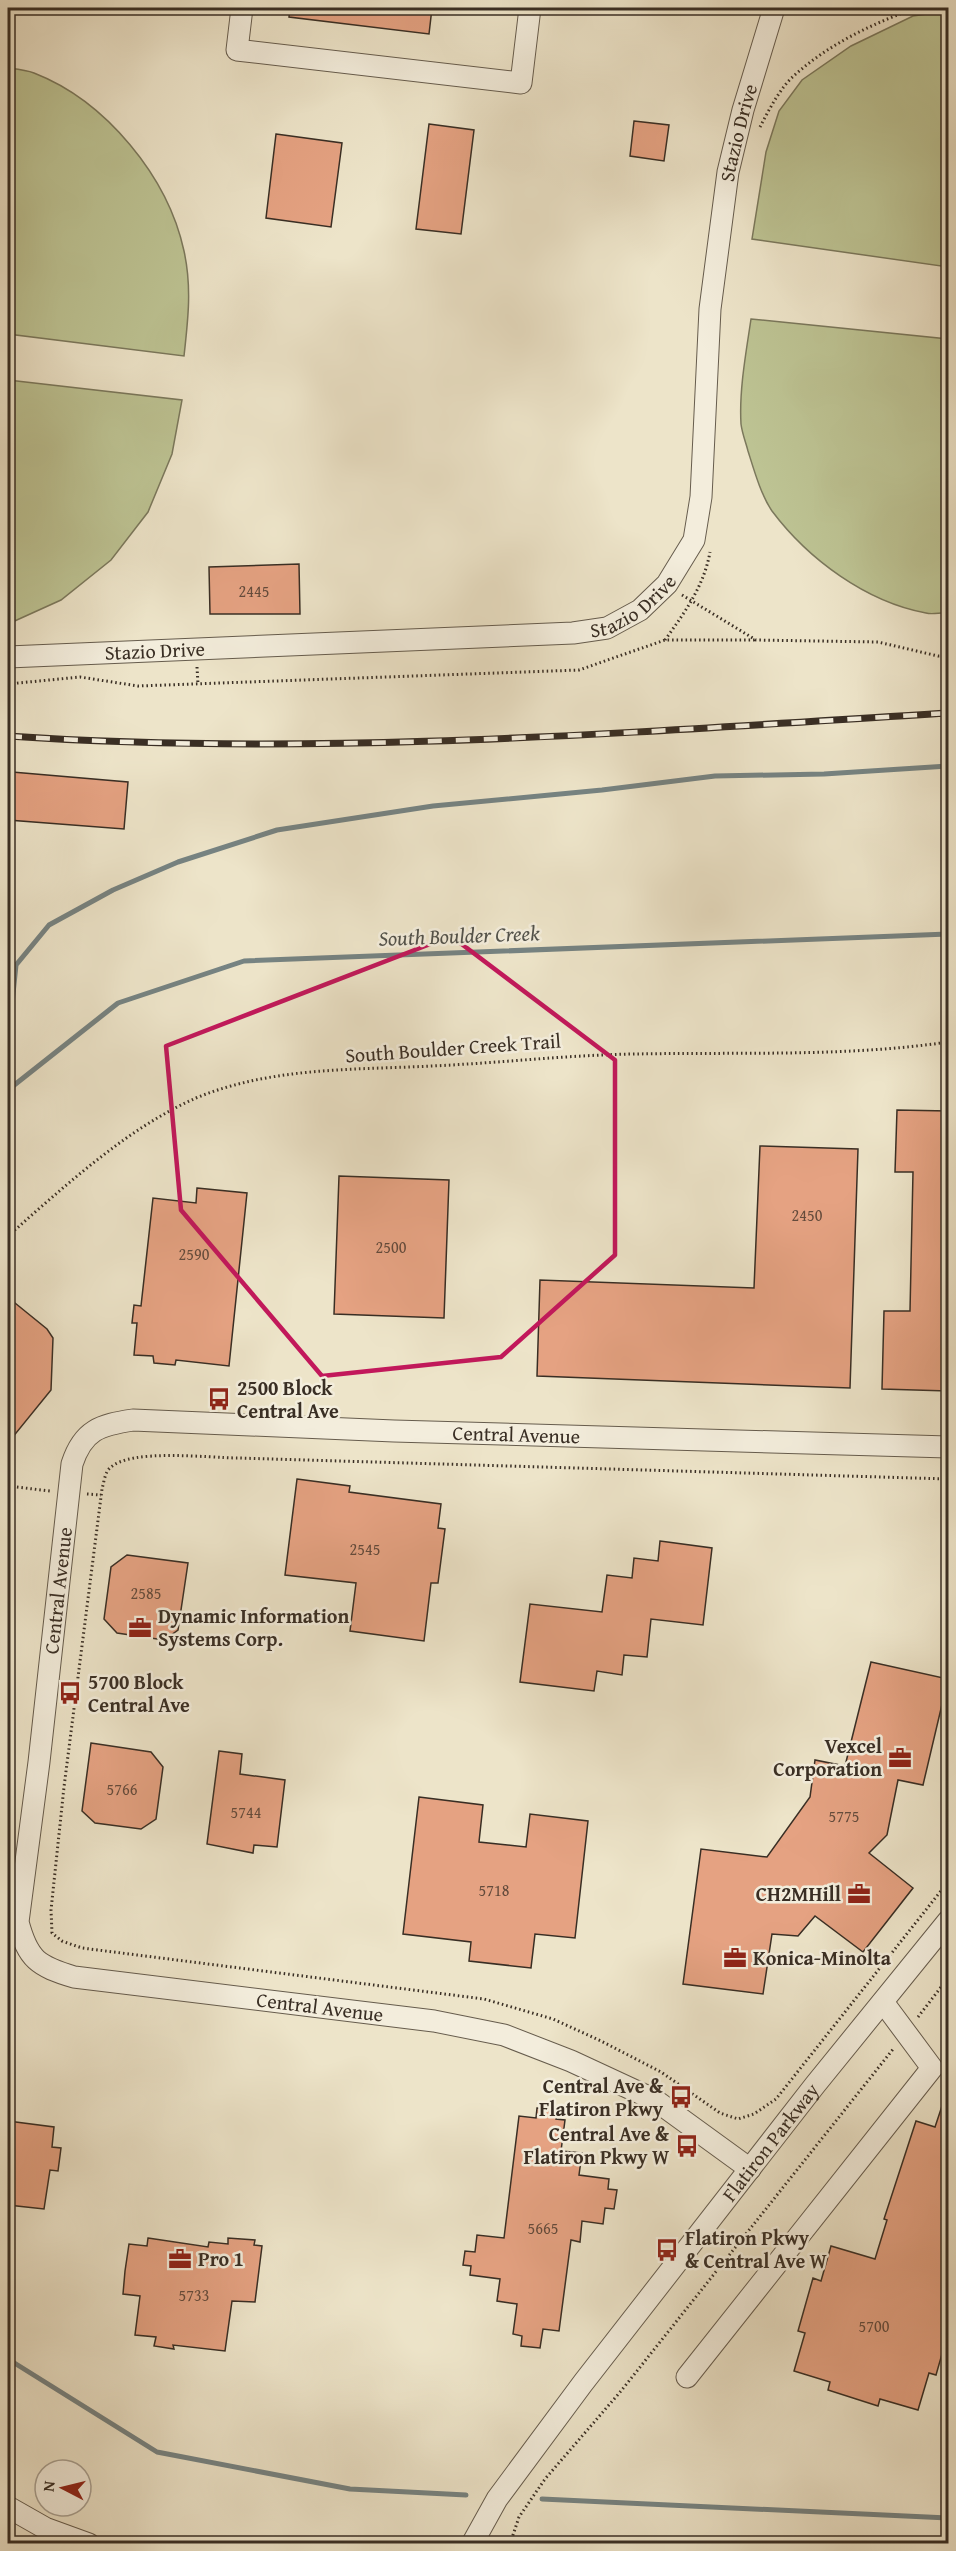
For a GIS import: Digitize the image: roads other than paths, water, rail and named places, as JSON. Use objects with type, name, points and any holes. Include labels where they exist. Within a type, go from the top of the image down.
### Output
[{"type":"street","points":[[242,8],[237,50],[521,83],[530,8]]},
{"type":"street","name":"Stazio Drive","points":[[8,657],[573,633],[607,628],[640,610],[667,584],[694,540],[701,496],[710,309],[728,172],[743,110],[774,8]]},
{"type":"street","name":"Central Avenue","points":[[750,2169],[655,2100],[571,2061],[504,2035],[434,2021],[74,1977],[46,1968],[24,1946],[18,1922],[39,1762],[72,1464],[81,1443],[102,1425],[133,1420],[394,1431],[948,1447]]},
{"type":"street","name":"Flatiron Parkway","points":[[472,2544],[493,2506],[570,2402],[750,2169],[948,1921]]},
{"type":"street","points":[[687,2377],[932,2068],[883,2002]]},
{"type":"street","points":[[8,2507],[66,2540],[89,2544]]},
{"type":"waterway","points":[[12,1086],[11,1013],[16,965],[49,925],[113,890],[178,862],[277,830],[433,806],[602,790],[715,776],[824,774],[948,766]]},
{"type":"waterway","name":"South Boulder Creek","points":[[8,1090],[118,1003],[244,961],[948,934]]},
{"type":"waterway","points":[[8,2359],[157,2452],[350,2489],[466,2495]]},
{"type":"waterway","points":[[542,2499],[948,2518]]},
{"type":"railway","points":[[8,736],[125,742],[361,743],[478,740],[714,728],[948,713]]},
{"type":"place","name":"2500 Block Central Ave","points":[[219,1399]]},
{"type":"place","name":"Dynamic Information Systems Corp.","points":[[140,1628]]},
{"type":"place","name":"5700 Block Central Ave","points":[[70,1693]]},
{"type":"place","name":"Vexcel Corporation","points":[[900,1758]]},
{"type":"place","name":"CH2MHill","points":[[859,1894]]},
{"type":"place","name":"Konica-Minolta","points":[[735,1958]]},
{"type":"place","name":"Central Ave & Flatiron Pkwy","points":[[681,2097]]},
{"type":"place","name":"Central Ave & Flatiron Pkwy W","points":[[687,2146]]},
{"type":"place","name":"Flatiron Pkwy & Central Ave W","points":[[667,2250]]},
{"type":"place","name":"Pro 1","points":[[180,2259]]}]
